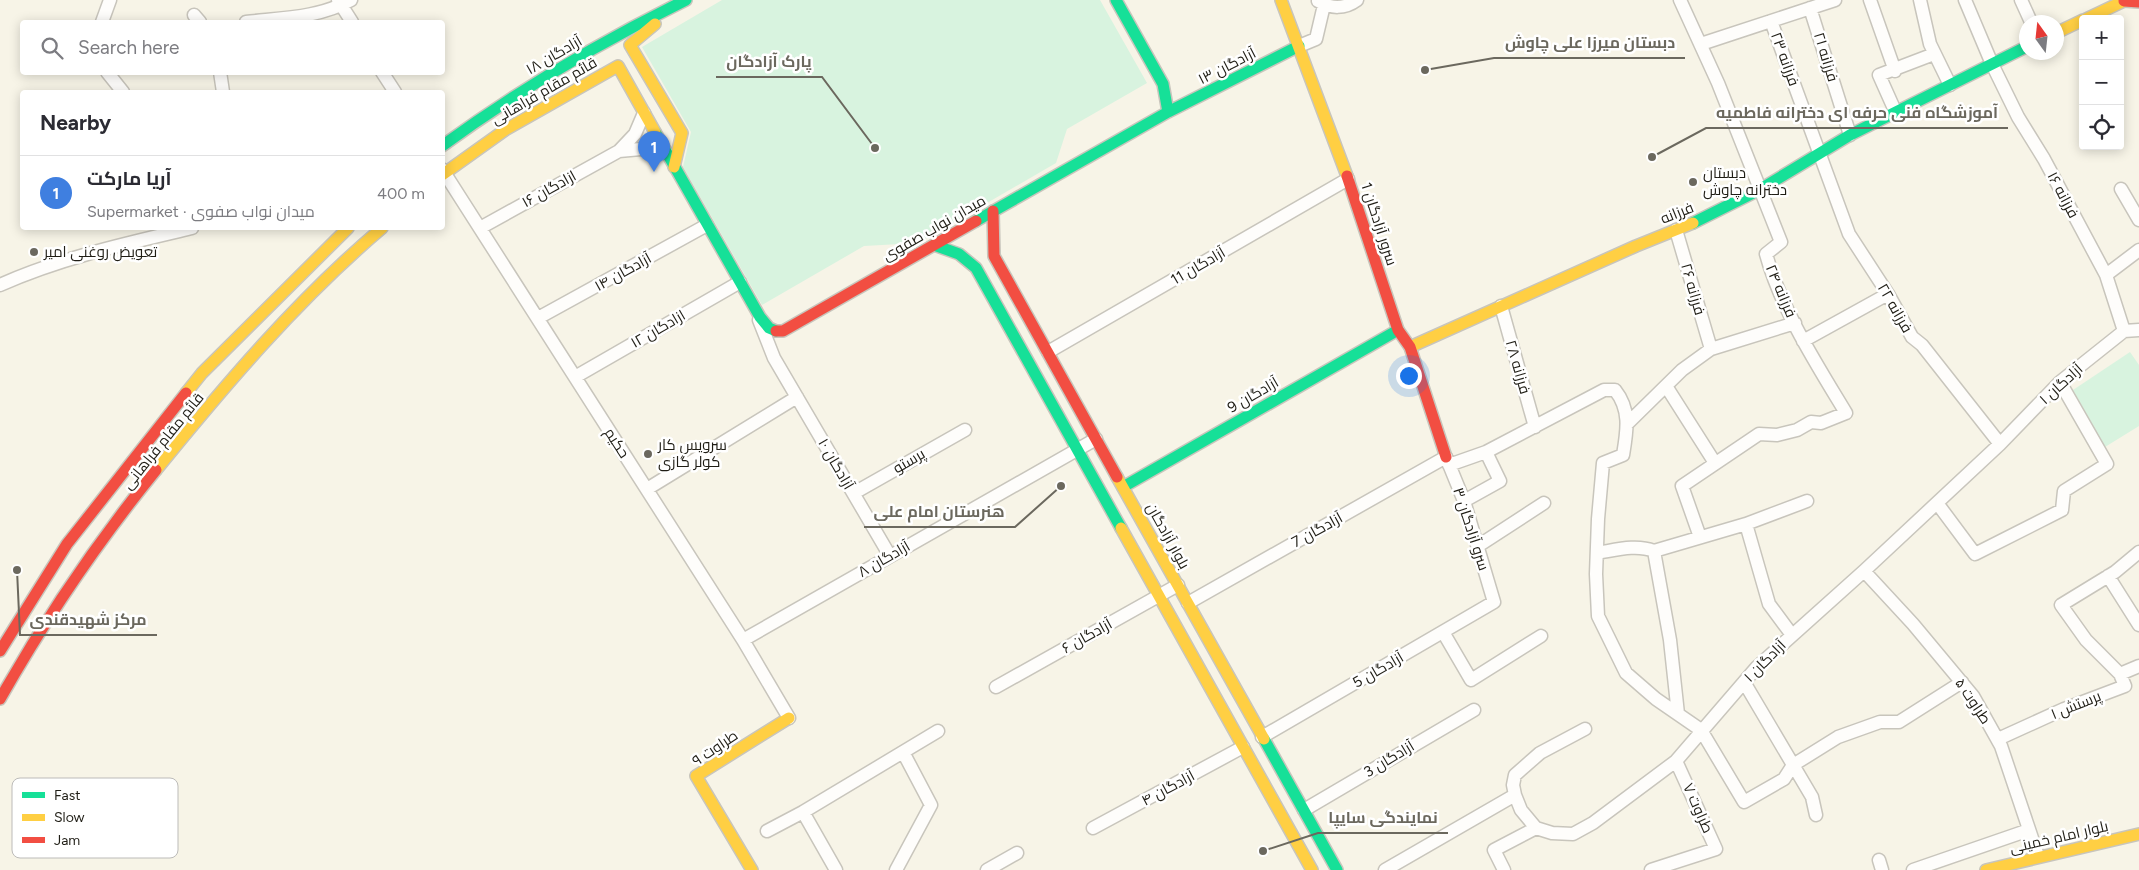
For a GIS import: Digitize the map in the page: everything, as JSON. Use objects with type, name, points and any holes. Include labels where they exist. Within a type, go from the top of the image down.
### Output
[{"type":"street","points":[[103,20],[110,0]]},
{"type":"street","points":[[674,167],[682,133],[630,45],[687,0]]},
{"type":"street","name":"آزادگان ۱۸","points":[[445,144],[478,119],[536,83],[640,23],[687,0]]},
{"type":"street","points":[[1116,0],[1163,84],[1168,112]]},
{"type":"street","name":"سرور آزادگان 1","points":[[1282,0],[1348,179],[1398,330],[1410,347],[1448,461]]},
{"type":"street","points":[[1298,46],[1316,39],[1321,2],[1335,7],[1345,6],[1357,0]]},
{"type":"street","points":[[1680,0],[1718,83],[1759,190]]},
{"type":"street","points":[[1701,44],[1835,0]]},
{"type":"street","points":[[1870,0],[1895,71]]},
{"type":"street","points":[[1920,0],[1934,54],[1950,85]]},
{"type":"street","name":"فرزانه ۱۶","points":[[1966,0],[1992,64],[2018,117],[2044,159],[2106,275],[2124,331]]},
{"type":"street","points":[[2021,0],[2028,15]]},
{"type":"street","points":[[2094,15],[2124,0],[2139,2]]},
{"type":"street","points":[[272,20],[297,18],[344,2],[351,20]]},
{"type":"street","name":"فرزانه ۲۱","points":[[1810,8],[1850,135]]},
{"type":"street","name":"فرزانه ۲۳","points":[[1771,21],[1820,154]]},
{"type":"street","points":[[2064,29],[2079,22]]},
{"type":"street","name":"آزادگان ۱۳","points":[[1168,112],[1298,46]]},
{"type":"street","name":"فرزانه","points":[[1410,347],[1705,218],[1759,190],[1850,135],[1896,114],[2019,51]]},
{"type":"street","points":[[1896,114],[1879,76],[1934,54]]},
{"type":"street","name":"قائم مقام فراهانی","points":[[445,171],[499,134],[618,66],[644,113]]},
{"type":"street","points":[[109,75],[121,90]]},
{"type":"street","points":[[221,75],[224,90]]},
{"type":"street","points":[[384,75],[394,90]]},
{"type":"street","name":"میدان نواب صفوی","points":[[644,113],[753,305],[767,328],[774,332],[783,331],[797,324],[1168,112]]},
{"type":"street","name":"ازادگان ۱۶","points":[[480,228],[619,151],[635,134],[641,124],[644,113]]},
{"type":"street","name":"ازادگان ۱۶","points":[[619,151],[652,148],[666,152]]},
{"type":"street","name":"فرزانه ۲۲","points":[[1820,154],[1849,234],[1888,294],[1912,337],[1922,345],[2000,444]]},
{"type":"street","name":"حکیم","points":[[445,175],[743,640],[789,718]]},
{"type":"street","name":"آزادگان 11","points":[[1048,352],[1348,179]]},
{"type":"street","points":[[2121,189],[2139,220]]},
{"type":"street","name":"فرزانه ۲۴","points":[[1715,463],[1759,434],[1777,435],[1790,432],[1811,422],[1821,423],[1846,413],[1803,341],[1769,268],[1766,254],[1780,242],[1759,190]]},
{"type":"street","name":"بلوار آزادگان","points":[[993,211],[994,256],[1337,870]]},
{"type":"street","name":"آزادگان ۱۴","points":[[538,318],[707,225]]},
{"type":"street","points":[[0,285],[22,275],[77,258],[184,230]]},
{"type":"street","name":"قائم مقام فراهانی","points":[[0,651],[67,544],[202,373],[346,230]]},
{"type":"street","name":"قائم مقام فراهانی","points":[[0,699],[41,628],[87,558],[192,427],[275,333],[356,249],[380,230]]},
{"type":"street","name":"فرزانه ۲۶","points":[[1676,230],[1712,349]]},
{"type":"street","points":[[934,245],[959,254],[976,268],[1312,870]]},
{"type":"street","points":[[2106,275],[2139,250]]},
{"type":"street","points":[[976,268],[981,256],[987,254],[994,256]]},
{"type":"street","name":"ازادگان ۱۲","points":[[575,376],[740,282]]},
{"type":"street","points":[[1803,341],[1888,294]]},
{"type":"street","name":"آزادگان ۱۰","points":[[753,305],[774,358],[890,556]]},
{"type":"street","name":"فرزانه ۲۸","points":[[1501,306],[1535,427]]},
{"type":"street","points":[[1795,323],[1712,349],[1682,370],[1627,424],[1623,455],[1603,463],[1598,518],[1598,616],[1611,644],[1626,673],[1656,699],[1701,730],[1744,802],[1784,779],[1793,765],[1838,737],[1880,722],[1899,722],[1962,682]]},
{"type":"street","points":[[774,358],[775,348],[797,324]]},
{"type":"street","name":"آزادگان 9","points":[[1123,487],[1398,330]]},
{"type":"street","points":[[2124,331],[2139,330]]},
{"type":"street","name":"آزادگان ۱","points":[[1536,828],[1552,833],[1573,834],[1593,823],[1676,761],[1757,667],[1864,571],[2000,444],[2060,382],[2124,331]]},
{"type":"street","points":[[1937,503],[1975,554],[2062,510],[2064,491],[2107,464],[2060,382]]},
{"type":"street","points":[[1666,386],[1715,463],[1682,486],[1700,537]]},
{"type":"street","name":"آزادگان 7","points":[[1188,603],[1448,461],[1486,452],[1604,390],[1615,390],[1625,407],[1627,424]]},
{"type":"street","points":[[647,489],[797,397]]},
{"type":"street","name":"پرستو","points":[[854,493],[965,430]]},
{"type":"street","name":"آزادگان ۸","points":[[743,640],[1096,439]]},
{"type":"street","points":[[1464,501],[1500,481],[1486,452]]},
{"type":"street","name":"سرو آزادگان ۳","points":[[1448,461],[1464,501],[1494,602]]},
{"type":"street","points":[[1597,553],[1635,547],[1645,547],[1654,551],[1746,524],[1806,500]]},
{"type":"street","points":[[1478,546],[1544,503]]},
{"type":"street","points":[[1746,524],[1769,604],[1792,635]]},
{"type":"street","points":[[1654,551],[1670,640],[1678,714]]},
{"type":"street","points":[[2139,552],[2108,576],[2061,605],[2086,640],[2120,674],[2139,666]]},
{"type":"street","name":"طراوت ۵","points":[[1864,571],[1913,624],[1973,696],[1998,739],[2038,856]]},
{"type":"street","points":[[2108,576],[2139,625]]},
{"type":"street","name":"آزادگان ۶","points":[[996,687],[1178,585]]},
{"type":"street","name":"آزادگان 5","points":[[1262,737],[1494,602]]},
{"type":"street","points":[[1443,632],[1471,680],[1541,636]]},
{"type":"street","name":"پرستش ۱","points":[[1998,739],[2064,709],[2125,686],[2120,674]]},
{"type":"street","points":[[1744,682],[1812,796],[1816,815]]},
{"type":"street","name":"آزادگان 3","points":[[1304,810],[1474,710]]},
{"type":"street","name":"طراوت ۹","points":[[752,870],[696,776],[789,718]]},
{"type":"street","points":[[1504,870],[1494,850],[1536,828],[1521,810],[1515,795],[1515,775],[1540,753],[1586,729]]},
{"type":"street","points":[[766,831],[803,812],[938,731]]},
{"type":"street","points":[[1243,747],[1262,737]]},
{"type":"street","name":"آزادگان ۴","points":[[1093,828],[1243,747]]},
{"type":"street","points":[[896,870],[931,805],[904,752]]},
{"type":"street","name":"طراوت ۷","points":[[1651,870],[1716,849],[1676,761]]},
{"type":"street","points":[[1385,870],[1515,795]]},
{"type":"street","points":[[803,812],[836,870]]},
{"type":"street","points":[[1913,870],[2029,830]]},
{"type":"street","name":"بلوار امام خمینی","points":[[1987,870],[2038,856],[2139,834]]},
{"type":"street","points":[[987,870],[1017,853]]},
{"type":"green space","points":[[722,0],[1100,0],[1147,83],[1067,129],[1056,163],[918,243],[864,246],[762,305],[683,167],[691,132],[642,47]]},
{"type":"green space","points":[[2130,352],[2139,365],[2139,426],[2105,447],[2073,390]]},
{"type":"traffic: fast","points":[[445,144],[530,86],[591,50],[686,0]]},
{"type":"traffic: fast","points":[[1116,0],[1163,84],[1168,112]]},
{"type":"traffic: fast","points":[[976,221],[1168,112],[1299,46]]},
{"type":"traffic: fast","points":[[1693,223],[1759,190],[1850,135],[2019,50]]},
{"type":"traffic: fast","points":[[655,132],[760,317],[769,328],[776,331]]},
{"type":"traffic: fast","points":[[934,245],[959,254],[976,268],[1121,528]]},
{"type":"traffic: fast","points":[[1123,487],[1398,330]]},
{"type":"traffic: fast","points":[[1264,739],[1337,870]]},
{"type":"traffic: slow","points":[[1281,0],[1347,176]]},
{"type":"traffic: slow","points":[[2094,15],[2124,1]]},
{"type":"traffic: slow","points":[[2064,29],[2079,22]]},
{"type":"traffic: slow","points":[[655,24],[630,45],[682,133],[674,167]]},
{"type":"traffic: slow","points":[[445,173],[505,130],[618,66],[655,132]]},
{"type":"traffic: slow","points":[[1410,347],[1636,246],[1693,223]]},
{"type":"traffic: slow","points":[[186,393],[202,373],[346,230]]},
{"type":"traffic: slow","points":[[156,470],[263,344],[321,284],[380,230]]},
{"type":"traffic: slow","points":[[1117,477],[1264,739]]},
{"type":"traffic: slow","points":[[1121,528],[1312,870]]},
{"type":"traffic: slow","points":[[752,870],[696,776],[789,718]]},
{"type":"traffic: slow","points":[[1986,870],[2139,834]]},
{"type":"traffic: jam","points":[[2124,1],[2139,2]]},
{"type":"traffic: jam","points":[[1347,176],[1398,330],[1410,347],[1446,457]]},
{"type":"traffic: jam","points":[[993,211],[994,256],[1117,477]]},
{"type":"traffic: jam","points":[[776,331],[783,331],[976,221]]},
{"type":"traffic: jam","points":[[0,651],[67,544],[186,393]]},
{"type":"traffic: jam","points":[[0,699],[73,581],[113,525],[156,470]]},
{"type":"place","name":"دبستان میرزا علی چاوش","points":[[1425,70]]},
{"type":"place","name":"پارک آزادگان","points":[[875,148]]},
{"type":"place","name":"آموزشگاه فنی حرفه ای دخترانه فاطمیه","points":[[1652,157]]},
{"type":"place","name":"آریا مارکت","points":[[654,172]]},
{"type":"place","name":"دبستان دخترانه چاوش","points":[[1693,182]]},
{"type":"place","name":"تعویض روغنی امیر","points":[[34,252]]},
{"type":"place","name":"سرویس کار کولر گازی","points":[[648,454]]},
{"type":"place","name":"هنرستان امام علی","points":[[1061,486]]},
{"type":"place","name":"مرکز شهیدقندی","points":[[17,570]]},
{"type":"place","name":"نمایندگی سایپا","points":[[1263,851]]}]
